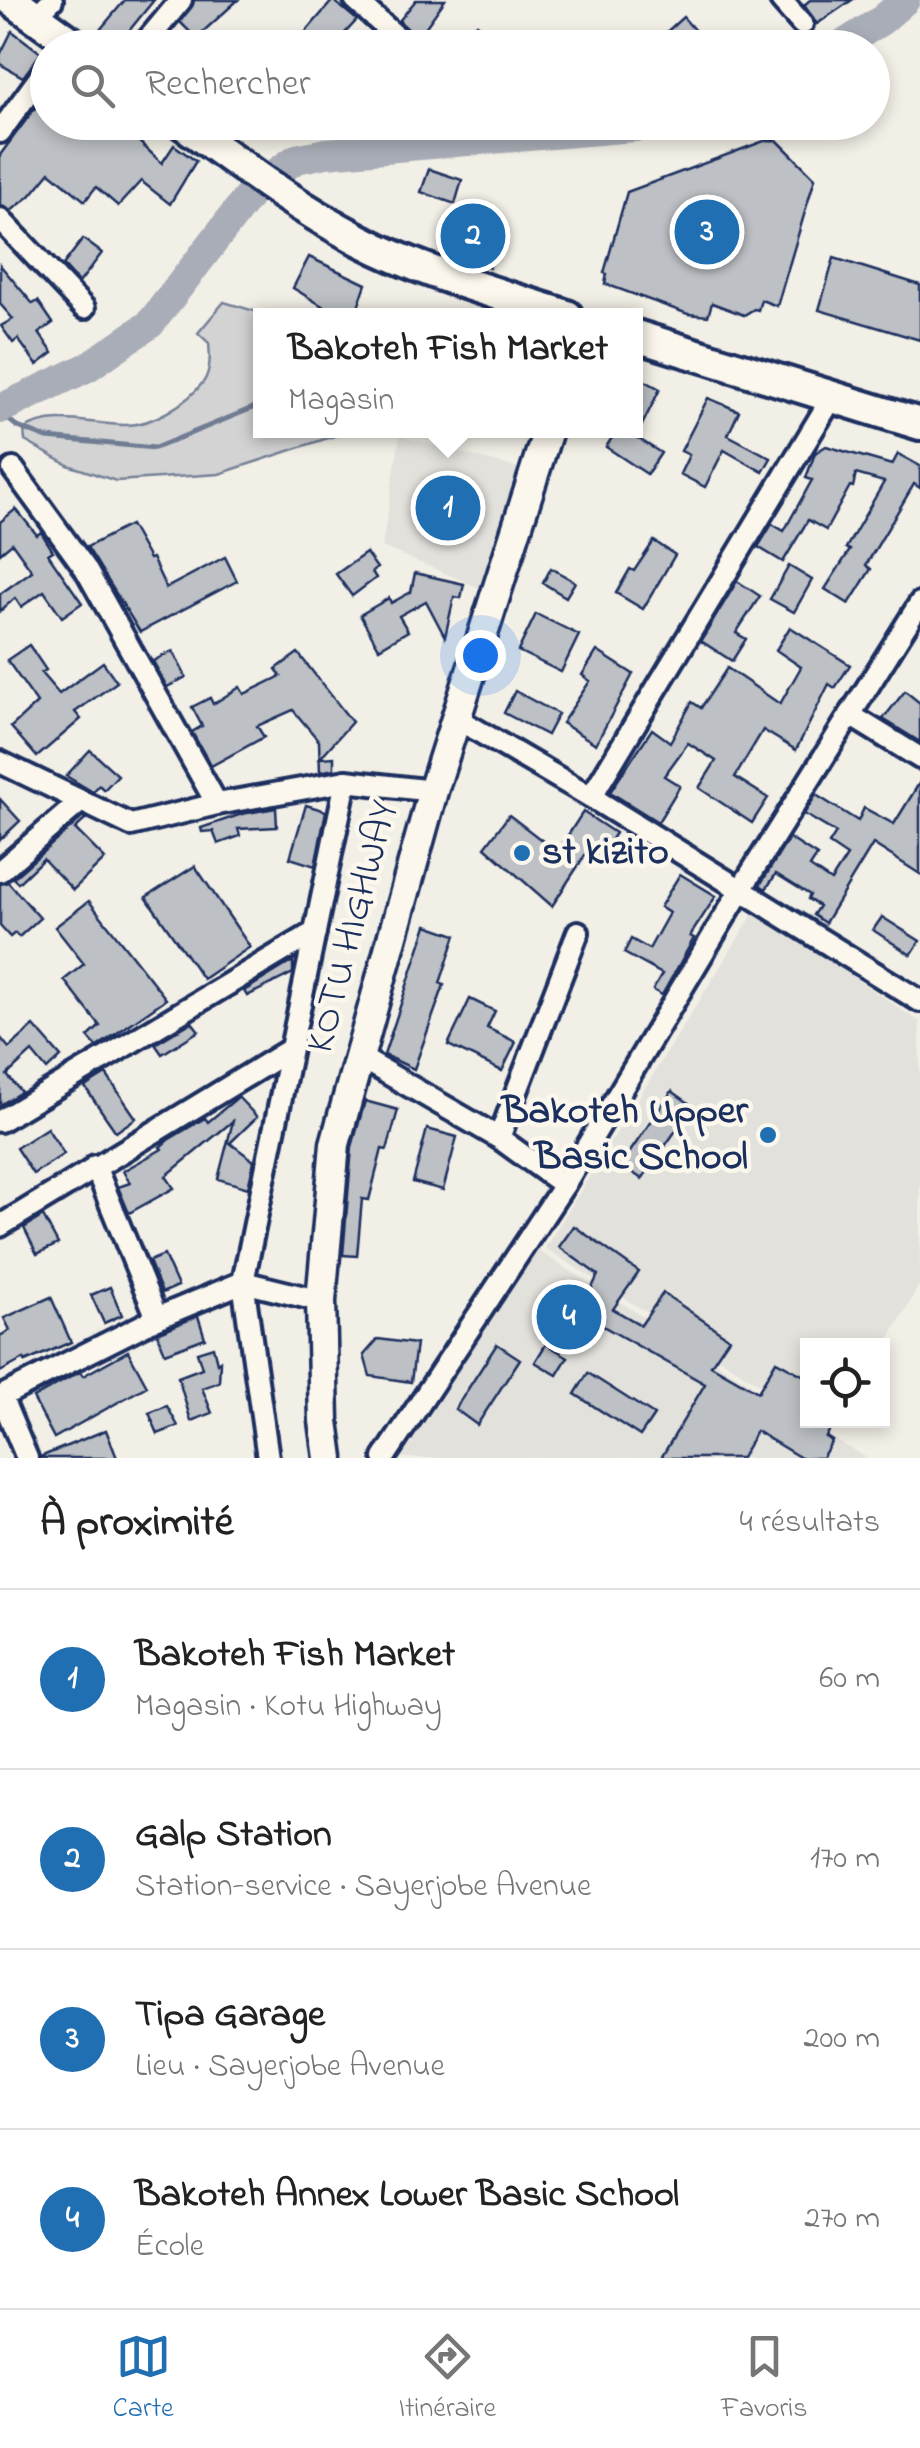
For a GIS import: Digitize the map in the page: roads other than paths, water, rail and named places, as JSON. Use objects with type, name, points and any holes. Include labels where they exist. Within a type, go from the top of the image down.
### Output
[{"type":"main road","points":[[33,5],[56,30]]},
{"type":"main road","points":[[206,140],[260,180],[360,241],[528,308]]},
{"type":"main road","points":[[643,338],[920,424]]},
{"type":"street","points":[[156,30],[181,0]]},
{"type":"street","points":[[356,0],[388,30]]},
{"type":"street","points":[[781,0],[802,24]]},
{"type":"street","points":[[0,132],[30,91]]},
{"type":"street","points":[[0,218],[84,308]]},
{"type":"street","points":[[592,797],[833,396]]},
{"type":"street","name":"KOTU HIGHWAY","points":[[329,1458],[324,1421],[321,1301],[335,1144],[433,792],[545,438]]},
{"type":"street","points":[[13,469],[85,568],[217,804]]},
{"type":"street","points":[[384,1458],[564,1185],[740,890],[920,604]]},
{"type":"street","points":[[850,715],[920,758]]},
{"type":"street","points":[[456,718],[592,797],[920,1000]]},
{"type":"street","points":[[0,762],[131,825],[217,804],[346,781],[433,792]]},
{"type":"street","points":[[268,1458],[243,1282],[346,781]]},
{"type":"street","points":[[0,871],[81,801]]},
{"type":"street","points":[[0,1121],[316,932]]},
{"type":"street","points":[[499,1138],[578,932]]},
{"type":"street","points":[[0,1226],[289,1050]]},
{"type":"street","points":[[360,1058],[499,1138],[564,1185]]},
{"type":"street","points":[[95,1166],[157,1318]]},
{"type":"street","points":[[27,1458],[0,1396],[157,1318],[243,1282],[321,1301]]},
{"type":"waterway","points":[[866,30],[905,0]]},
{"type":"waterway","points":[[279,171],[296,159],[326,153],[480,140]]},
{"type":"waterway","points":[[0,409],[88,367],[150,324],[248,197]]},
{"type":"waterway","points":[[0,413],[18,427],[47,438],[155,448],[253,408]]},
{"type":"place","name":"Tipa Garage","points":[[707,232]]},
{"type":"place","name":"Galp Station","points":[[473,236]]},
{"type":"place","name":"Bakoteh Fish Market","points":[[448,508]]},
{"type":"place","name":"st kizito","points":[[522,853]]},
{"type":"place","name":"Bakoteh Upper Basic School","points":[[768,1135]]},
{"type":"place","name":"Bakoteh Annex Lower Basic School","points":[[569,1317]]}]
